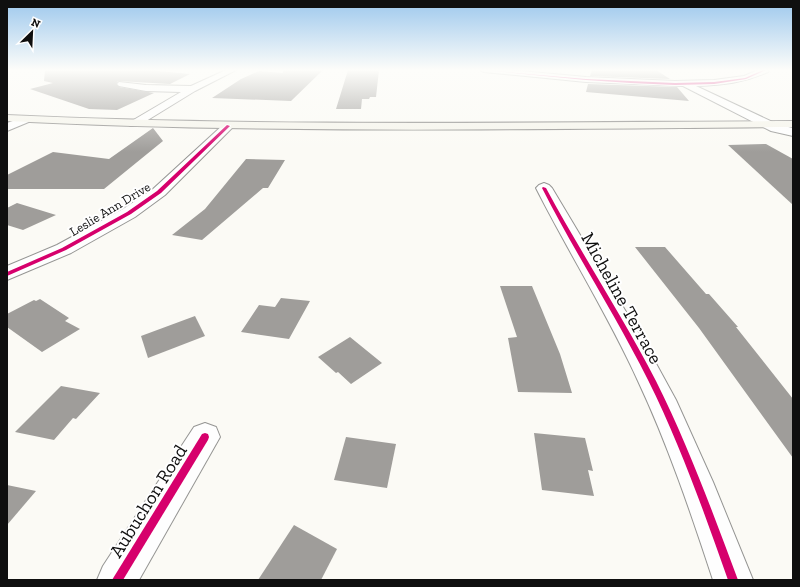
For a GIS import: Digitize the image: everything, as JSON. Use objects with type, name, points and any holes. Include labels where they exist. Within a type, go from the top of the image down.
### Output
[{"type":"main road","points":[[7,118],[134,124],[228,126],[768,124]]},
{"type":"street","points":[[134,124],[178,97]]},
{"type":"street","points":[[712,97],[775,128],[791,128]]},
{"type":"street","points":[[728,97],[791,128]]},
{"type":"street","points":[[7,127],[28,119]]},
{"type":"street","name":"Leslie Ann Drive","points":[[7,274],[64,249],[130,213],[159,192],[228,126]]},
{"type":"street","name":"Micheline Terrace","points":[[544,188],[564,227],[605,294],[642,362],[678,437],[707,509],[733,580]]},
{"type":"street","name":"Aubuchon Road","points":[[117,580],[205,437]]},
{"type":"building","points":[[55,97],[144,97],[117,110],[89,109]]},
{"type":"building","points":[[213,97],[295,97],[291,101]]},
{"type":"building","points":[[340,97],[370,97],[369,99],[362,99],[361,109],[336,109]]},
{"type":"building","points":[[648,97],[686,97],[689,101]]},
{"type":"building","points":[[153,128],[163,141],[104,189],[7,189],[7,175],[53,152],[109,159]]},
{"type":"building","points":[[766,144],[793,159],[793,205],[728,145]]},
{"type":"building","points":[[246,159],[285,160],[268,188],[263,188],[202,240],[172,235],[205,209]]},
{"type":"building","points":[[17,203],[56,215],[23,230],[7,225],[7,208]]},
{"type":"building","points":[[635,247],[665,247],[706,294],[709,294],[738,327],[736,327],[793,399],[793,458],[699,328]]},
{"type":"building","points":[[500,286],[532,286],[560,354],[572,393],[518,392],[508,338],[517,337]]},
{"type":"building","points":[[281,298],[310,301],[289,339],[241,332],[259,305],[275,307]]},
{"type":"building","points":[[40,299],[69,318],[65,321],[80,329],[42,352],[7,327],[7,314],[34,300],[36,301]]},
{"type":"building","points":[[195,316],[205,336],[148,358],[141,336]]},
{"type":"building","points":[[350,337],[382,363],[351,384],[318,357]]},
{"type":"building","points":[[61,386],[100,393],[76,419],[73,418],[54,440],[15,432]]},
{"type":"building","points":[[534,433],[585,438],[593,471],[588,470],[594,496],[542,490]]},
{"type":"building","points":[[346,437],[396,444],[387,488],[334,480]]},
{"type":"building","points":[[7,485],[36,491],[7,525]]},
{"type":"building","points":[[294,525],[337,549],[321,580],[258,580]]},
{"type":"cycle path","points":[[7,274],[64,249],[129,213],[159,192],[228,126]]},
{"type":"cycle path","points":[[544,188],[627,333],[652,381],[690,465],[733,580]]},
{"type":"cycle path","points":[[117,580],[205,437]]}]
